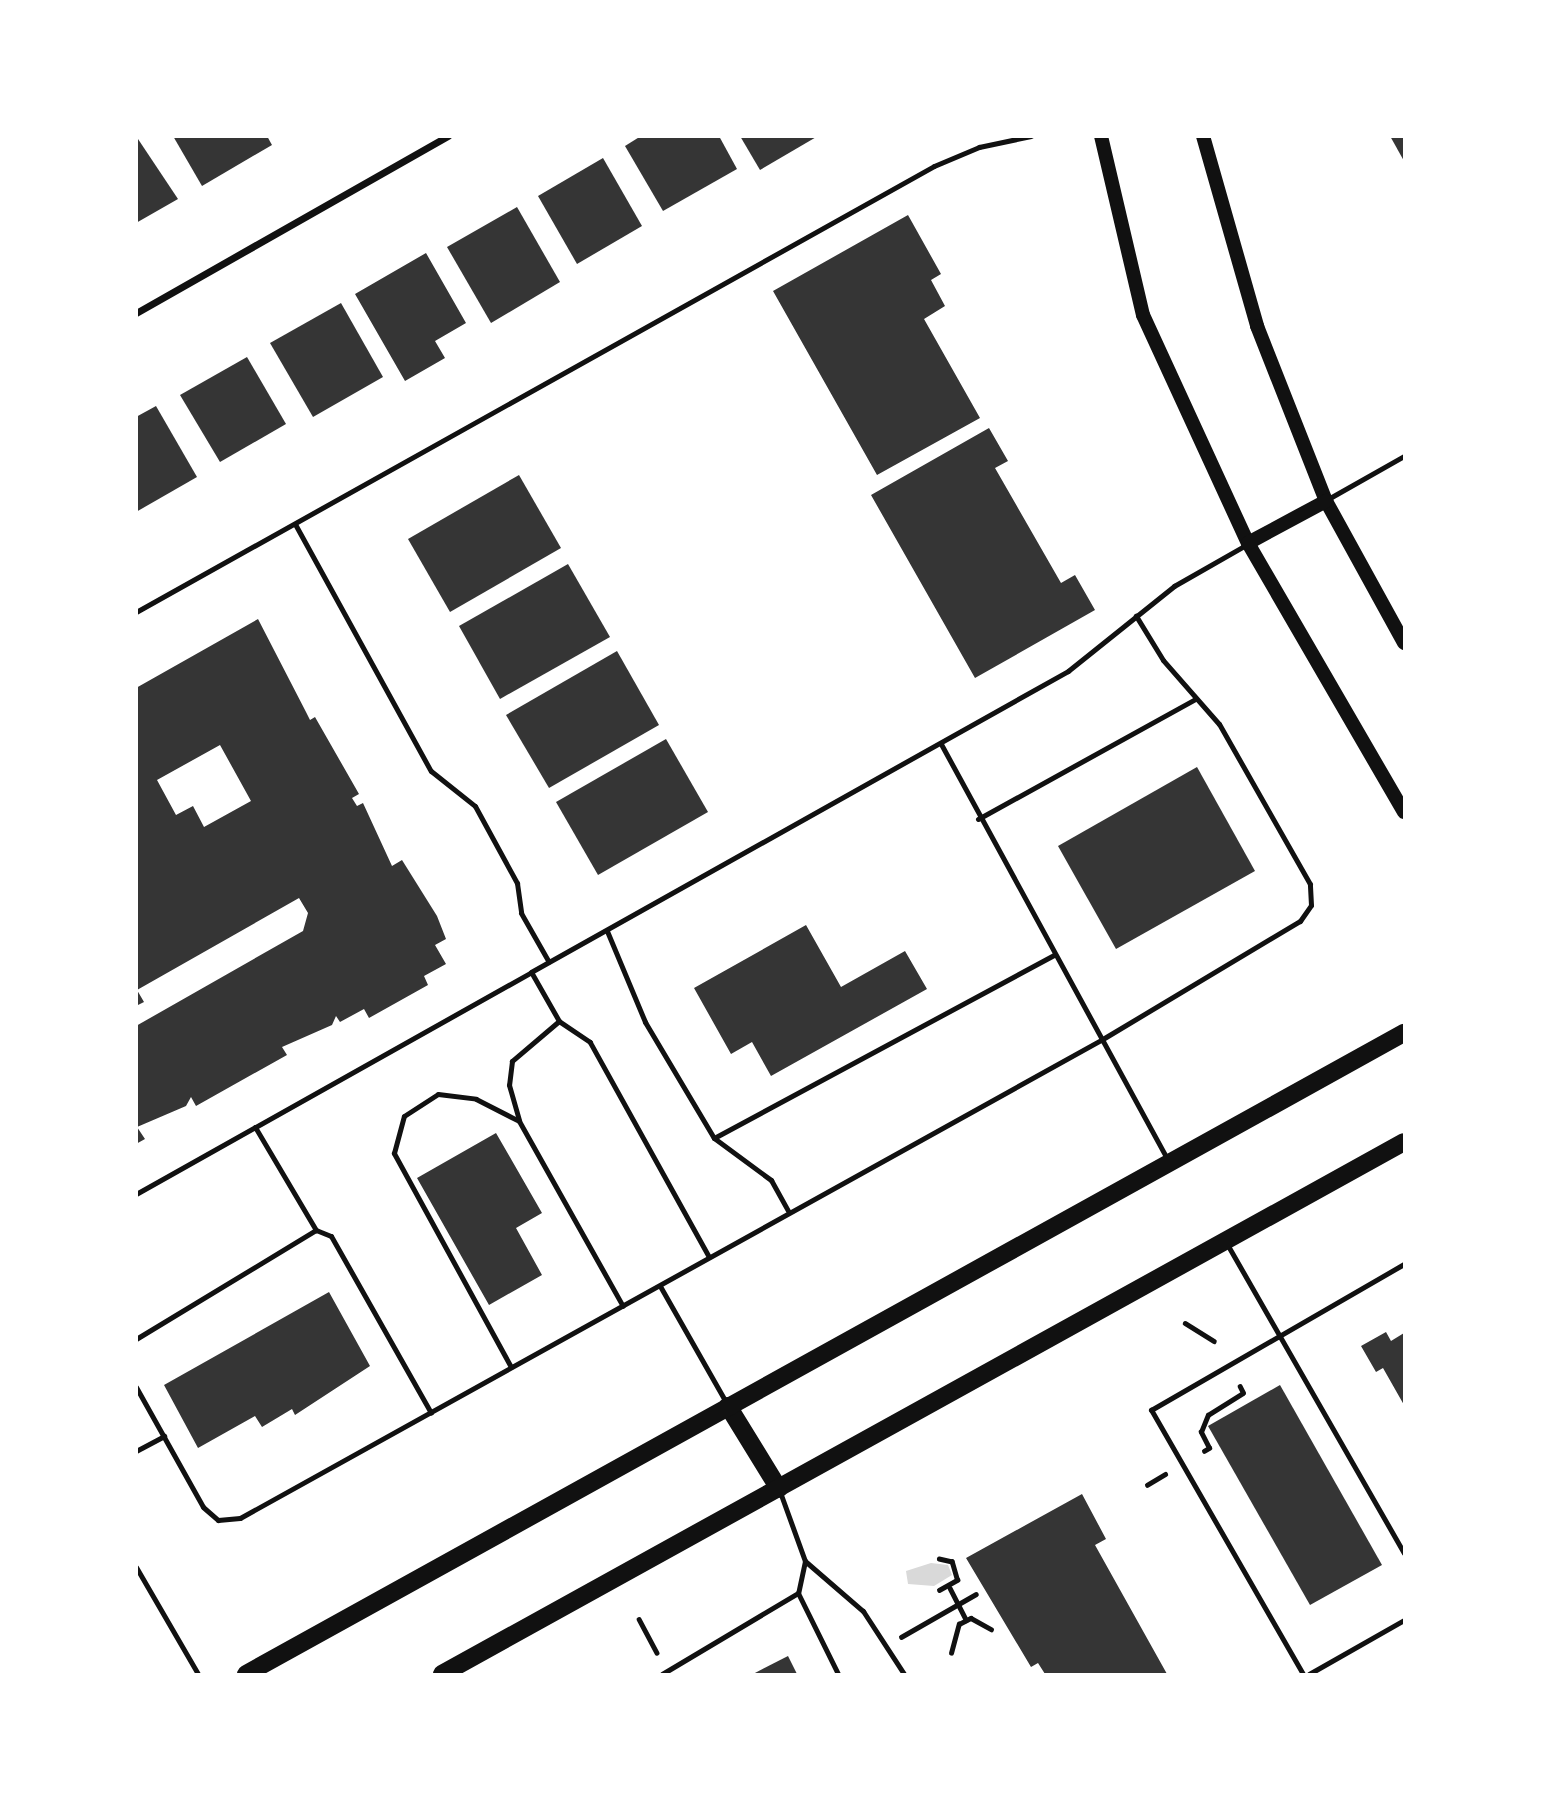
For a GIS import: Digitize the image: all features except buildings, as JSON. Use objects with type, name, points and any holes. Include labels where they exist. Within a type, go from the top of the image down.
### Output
[{"type":"main road","points":[[1101,136],[1143,315],[1248,543],[1405,812]]},
{"type":"main road","points":[[1203,136],[1258,326],[1326,500],[1405,643]]},
{"type":"main road","points":[[1248,543],[1326,500]]},
{"type":"main road","points":[[246,1675],[728,1406],[1171,1166],[1405,1033]]},
{"type":"main road","points":[[442,1675],[1227,1244],[1405,1142]]},
{"type":"main road","points":[[728,1406],[779,1489]]},
{"type":"street","points":[[136,313],[448,136]]},
{"type":"lane","points":[[136,612],[934,166],[979,147],[1031,136]]},
{"type":"lane","points":[[1326,500],[1405,456]]},
{"type":"lane","points":[[295,524],[431,771],[475,806],[517,883],[521,913],[549,962]]},
{"type":"lane","points":[[136,1194],[1068,671],[1136,616],[1248,543]]},
{"type":"lane","points":[[136,1387],[203,1507],[218,1520],[240,1518],[660,1286],[788,1211],[1101,1040],[1300,921],[1311,905],[1304,873],[1219,724],[1195,699],[1136,616]]},
{"type":"lane","points":[[978,819],[1195,699]]},
{"type":"lane","points":[[941,744],[978,819],[1171,1166]]},
{"type":"lane","points":[[607,930],[645,1022],[714,1138],[771,1180],[788,1211]]},
{"type":"lane","points":[[714,1138],[1054,955]]},
{"type":"lane","points":[[531,972],[559,1021],[590,1042],[709,1256]]},
{"type":"lane","points":[[559,1021],[512,1060],[509,1085],[519,1121],[623,1306]]},
{"type":"lane","points":[[511,1367],[394,1153],[404,1116],[438,1094],[476,1099],[519,1121]]},
{"type":"lane","points":[[256,1128],[316,1230],[331,1236],[431,1413]]},
{"type":"lane","points":[[136,1339],[316,1230]]},
{"type":"lane","points":[[1227,1244],[1405,1553]]},
{"type":"lane","points":[[1303,1675],[1151,1410],[1405,1264]]},
{"type":"lane","points":[[660,1286],[728,1406]]},
{"type":"lane","points":[[136,1451],[164,1436]]},
{"type":"lane","points":[[779,1489],[805,1561],[863,1611],[904,1675]]},
{"type":"lane","points":[[805,1561],[797,1594],[838,1675]]},
{"type":"lane","points":[[136,1567],[198,1675]]},
{"type":"lane","points":[[662,1675],[797,1594]]},
{"type":"lane","points":[[1309,1675],[1405,1620]]},
{"type":"path","points":[[1185,1323],[1214,1341]]},
{"type":"path","points":[[1204,1451],[1201,1432],[1208,1415],[1243,1393],[1240,1387]]},
{"type":"path","points":[[1147,1485],[1171,1470]]},
{"type":"path","points":[[939,1559],[952,1562],[957,1580],[950,1588],[939,1590]]},
{"type":"path","points":[[950,1588],[966,1620],[991,1629]]},
{"type":"path","points":[[922,1625],[976,1594]]},
{"type":"path","points":[[639,1619],[657,1653]]},
{"type":"path","points":[[951,1653],[959,1624],[966,1620]]},
{"type":"shaded area","points":[[931,1563],[948,1565],[952,1575],[934,1586],[908,1584],[906,1571]]}]
